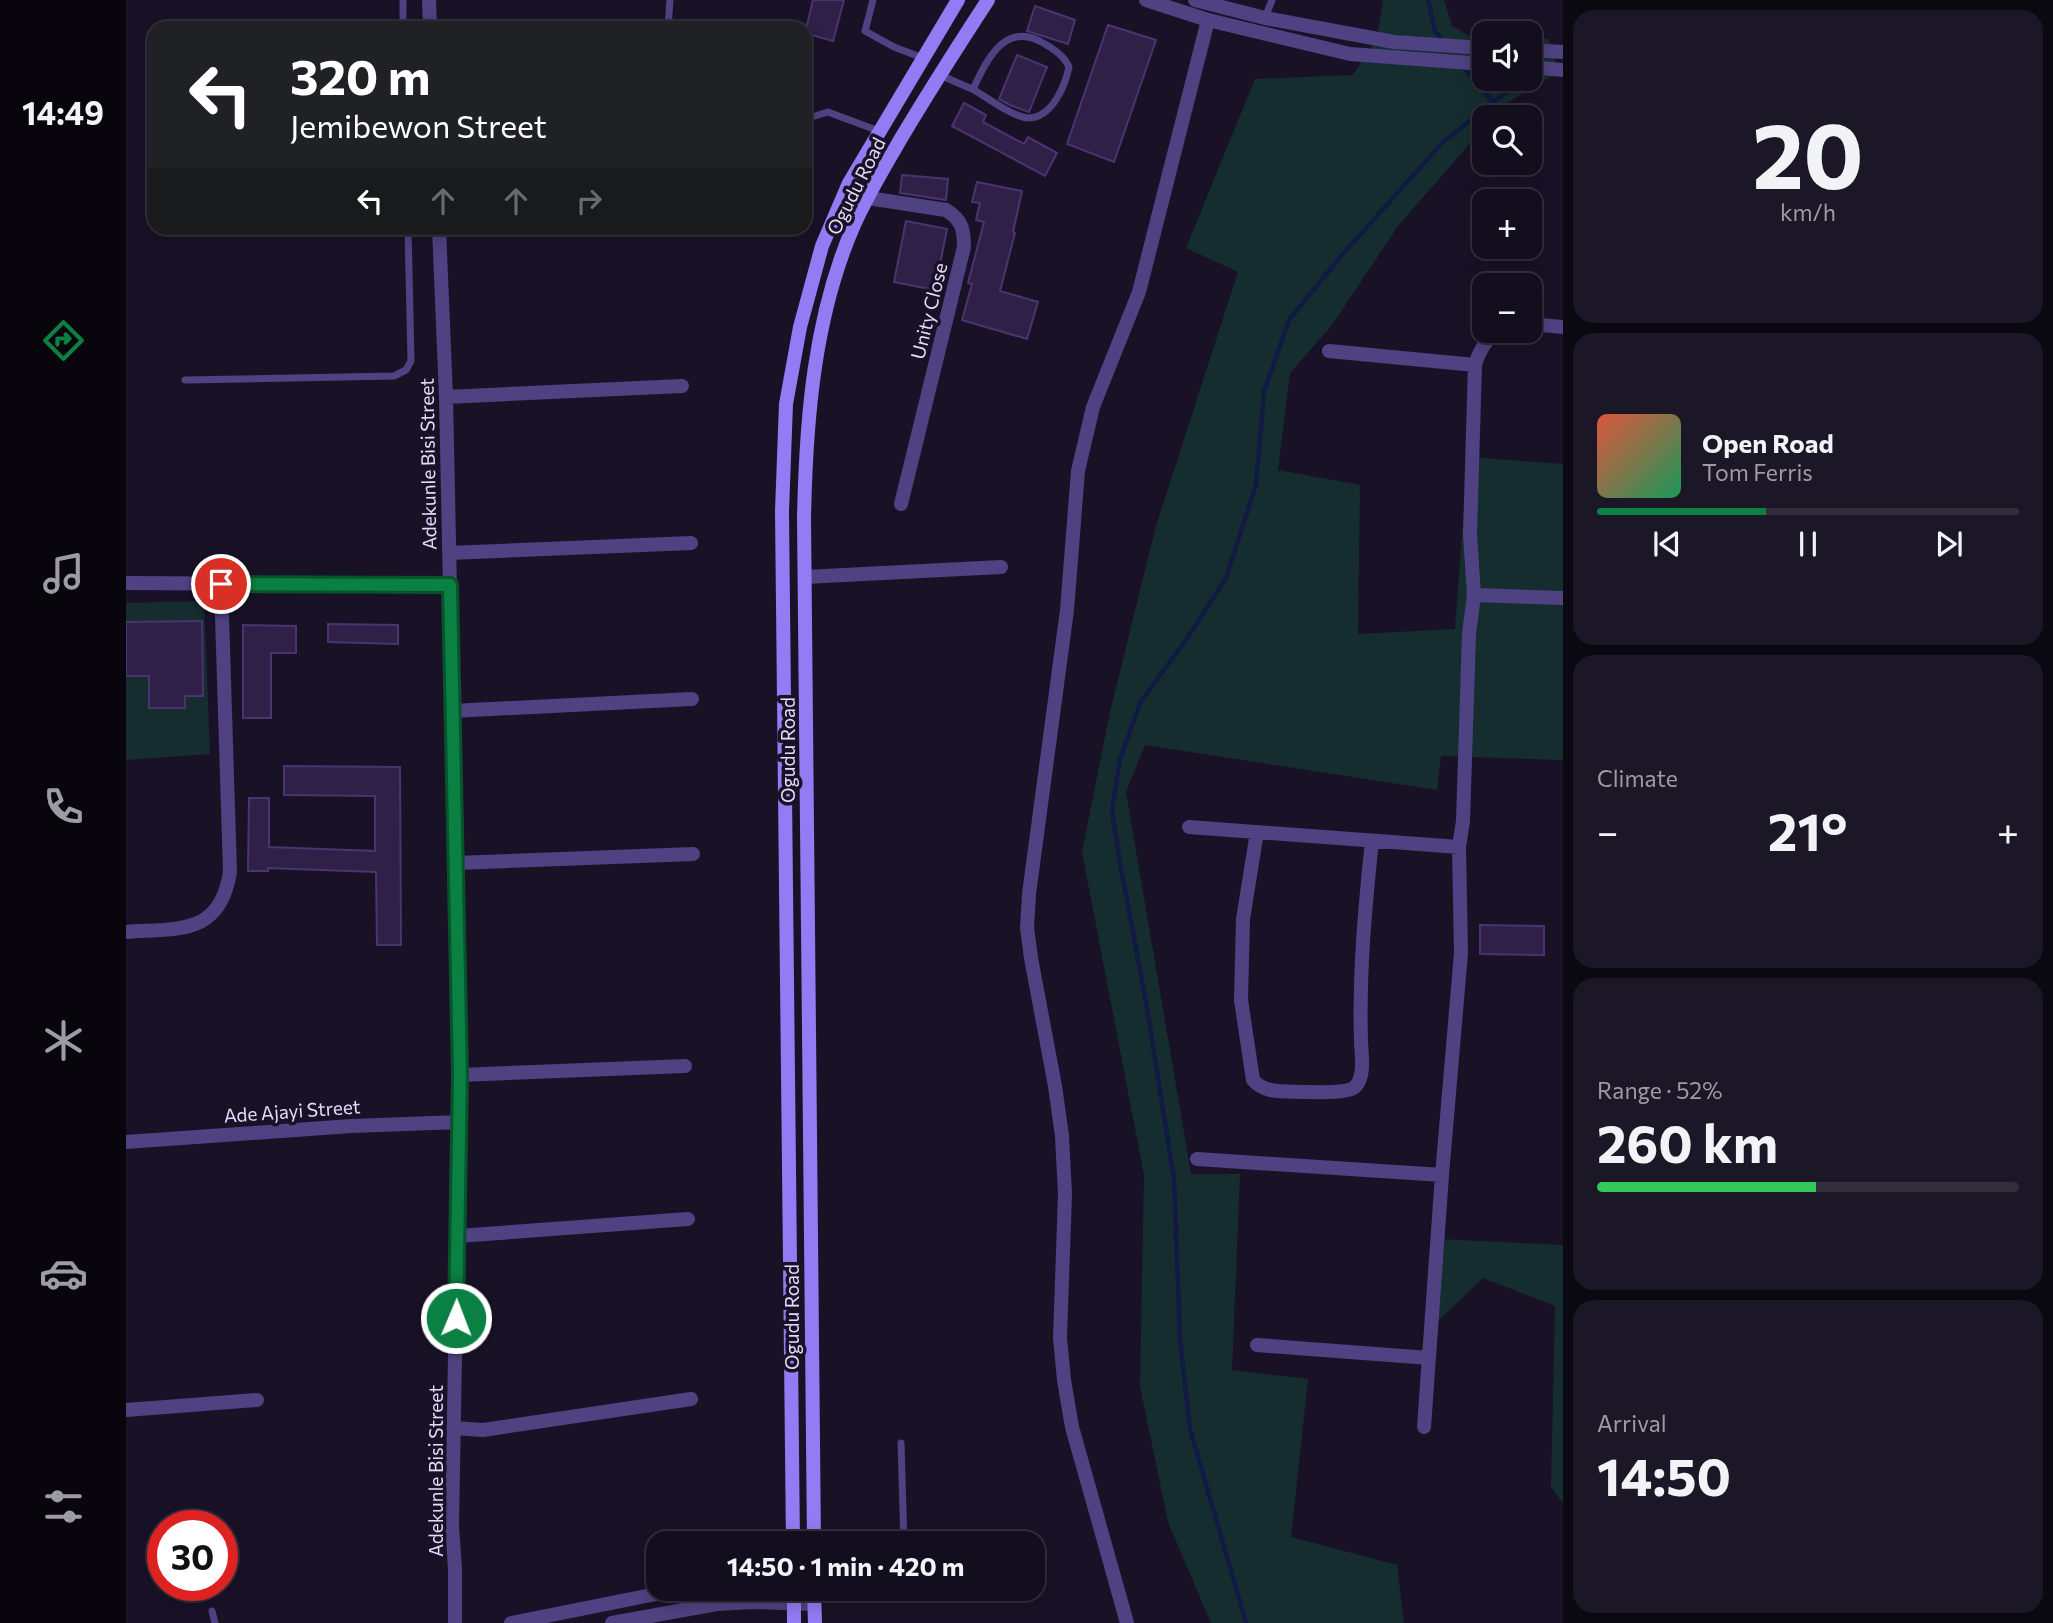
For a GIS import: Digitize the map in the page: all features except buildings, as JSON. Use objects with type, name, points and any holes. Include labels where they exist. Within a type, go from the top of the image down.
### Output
[{"type":"main road","name":"Ogudu Road","points":[[793,1531],[784,696],[783,446],[786,404],[800,327],[822,246],[849,183],[958,0]]},
{"type":"main road","name":"Ogudu Road","points":[[814,1531],[805,577],[805,471],[812,388],[830,293],[854,226],[940,75],[988,0]]},
{"type":"main road","points":[[784,696],[806,697]]},
{"type":"main road","points":[[794,1601],[794,1623]]},
{"type":"main road","points":[[814,1601],[815,1623]]},
{"type":"street","points":[[429,0],[430,21]]},
{"type":"street","points":[[1146,0],[1208,20],[1350,54],[1472,63]]},
{"type":"street","points":[[1195,0],[1265,18],[1394,42],[1472,46]]},
{"type":"street","points":[[1127,1623],[1072,1427],[1064,1380],[1060,1338],[1065,1194],[1062,1136],[1027,928],[1029,894],[1065,624],[1078,471],[1093,407],[1139,292],[1208,20]]},
{"type":"street","points":[[1542,51],[1563,52]]},
{"type":"street","points":[[1542,68],[1563,70]]},
{"type":"street","name":"Unity Close","points":[[868,198],[946,210],[956,216],[964,233],[964,247],[901,504]]},
{"type":"street","name":"Adekunle Bisi Street","points":[[439,235],[446,397],[460,1075],[452,1526],[455,1623]]},
{"type":"street","points":[[1542,325],[1563,327]]},
{"type":"street","points":[[1424,1427],[1461,953],[1459,847],[1469,635],[1474,595],[1470,534],[1475,365],[1485,343]]},
{"type":"street","points":[[1329,351],[1475,365]]},
{"type":"street","points":[[446,397],[682,386]]},
{"type":"street","points":[[449,553],[691,543]]},
{"type":"street","points":[[805,577],[1001,567]]},
{"type":"street","points":[[126,583],[450,585]]},
{"type":"street","points":[[126,932],[187,928],[204,921],[227,891],[230,872],[221,584]]},
{"type":"street","points":[[1474,595],[1563,598]]},
{"type":"street","points":[[452,711],[692,699]]},
{"type":"street","points":[[1189,827],[1459,847]]},
{"type":"street","points":[[1257,832],[1244,919],[1241,1000],[1253,1080],[1265,1089],[1288,1091],[1317,1093],[1350,1090],[1360,1080],[1364,911],[1372,841]]},
{"type":"street","points":[[455,863],[693,854]]},
{"type":"street","points":[[460,1075],[685,1066]]},
{"type":"street","name":"Ade Ajayi Street","points":[[126,1142],[351,1126],[460,1122]]},
{"type":"street","points":[[1197,1159],[1442,1175]]},
{"type":"street","points":[[458,1236],[688,1219]]},
{"type":"street","points":[[1256,1345],[1429,1358]]},
{"type":"street","points":[[454,1428],[483,1430],[691,1399]]},
{"type":"street","points":[[126,1410],[257,1400]]},
{"type":"street","points":[[511,1623],[646,1596]]},
{"type":"street","points":[[612,1623],[717,1604],[753,1601]]},
{"type":"lane","points":[[402,0],[403,21]]},
{"type":"lane","points":[[668,21],[670,0]]},
{"type":"lane","points":[[873,0],[865,31],[894,47],[924,58]]},
{"type":"lane","points":[[1265,18],[1272,0]]},
{"type":"lane","points":[[940,75],[1028,118],[1043,113],[1051,106],[1065,82],[1069,66],[1061,55],[1040,41],[1024,36],[1013,38],[999,45],[973,89]]},
{"type":"lane","points":[[812,117],[828,112],[879,131]]},
{"type":"lane","points":[[185,380],[394,376],[406,370],[411,361],[408,235]]},
{"type":"lane","points":[[901,1443],[904,1531]]},
{"type":"lane","points":[[212,1611],[215,1623]]},
{"type":"green space","points":[[1383,0],[1444,0],[1452,26],[1472,37],[1472,91],[1527,91],[1503,105],[1472,105],[1472,141],[1398,226],[1332,325],[1290,373],[1278,470],[1360,485],[1358,634],[1455,629],[1468,457],[1563,464],[1563,760],[1441,756],[1437,790],[1145,745],[1126,792],[1191,1174],[1240,1174],[1232,1370],[1308,1379],[1291,1537],[1397,1565],[1404,1623],[1211,1623],[1168,1522],[1140,1386],[1144,1175],[1082,852],[1110,712],[1156,526],[1238,272],[1186,248],[1255,79],[1353,75],[1377,38]]},
{"type":"green space","points":[[1548,38],[1559,72],[1542,82],[1542,40]]},
{"type":"green space","points":[[204,601],[210,754],[126,760],[126,603]]},
{"type":"green space","points":[[1438,1239],[1563,1245],[1563,1503],[1551,1487],[1555,1306],[1483,1278],[1434,1325]]},
{"type":"waterway","points":[[1428,0],[1435,31],[1443,41]]},
{"type":"waterway","points":[[1463,67],[1493,102]]},
{"type":"waterway","points":[[1246,1623],[1190,1429],[1180,1339],[1174,1179],[1112,811],[1120,759],[1141,701],[1186,640],[1226,578],[1256,485],[1264,392],[1289,320],[1342,255],[1443,142],[1508,91]]},
{"type":"route","points":[[221,584],[450,585],[460,1075],[456,1318]]}]
